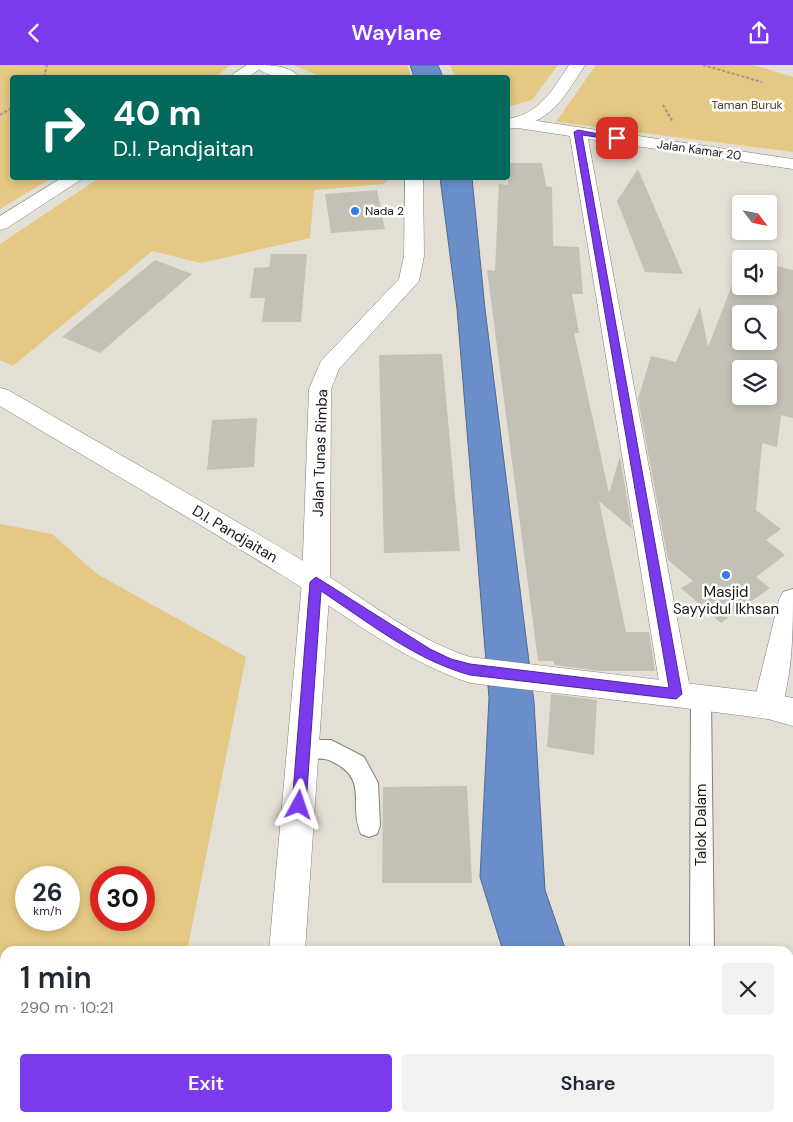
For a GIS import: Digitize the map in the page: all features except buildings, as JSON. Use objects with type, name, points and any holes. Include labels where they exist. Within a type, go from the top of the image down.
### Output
[{"type":"street","points":[[241,75],[258,65]]},
{"type":"street","points":[[263,65],[286,75]]},
{"type":"street","points":[[512,123],[540,114],[550,106],[577,65]]},
{"type":"street","name":"Jalan Kamar 20","points":[[512,123],[793,164]]},
{"type":"street","points":[[578,132],[689,696]]},
{"type":"street","points":[[0,224],[71,180]]},
{"type":"street","name":"Jalan Tunas Rimba","points":[[287,946],[316,582],[320,389],[329,366],[409,281],[414,256],[414,180]]},
{"type":"street","name":"D.I. Pandjaitan","points":[[0,396],[316,582],[425,653],[449,664],[470,669],[780,709]]},
{"type":"street","points":[[780,709],[793,600]]},
{"type":"lane","name":"Talok Dalam","points":[[689,696],[702,946]]},
{"type":"lane","points":[[304,750],[331,750],[356,764],[367,783],[370,826]]},
{"type":"path","points":[[703,65],[762,82]]},
{"type":"green space","points":[[0,65],[230,65],[218,75],[10,75],[10,180],[49,180],[0,209]]},
{"type":"green space","points":[[294,65],[407,65],[411,75],[316,75]]},
{"type":"green space","points":[[450,65],[558,65],[532,100],[510,106],[510,75],[454,75]]},
{"type":"green space","name":"Taman Buruk","points":[[596,65],[753,65],[793,77],[793,152],[556,122]]},
{"type":"green space","points":[[96,180],[388,180],[384,184],[314,190],[310,238],[201,263],[152,251],[13,366],[0,360],[0,244]]},
{"type":"green space","points":[[0,524],[52,534],[97,574],[246,657],[188,946],[0,946]]},
{"type":"water","points":[[410,65],[438,65],[442,75],[413,75]]},
{"type":"water","points":[[440,180],[472,180],[485,309],[534,702],[545,890],[564,946],[501,946],[480,877],[489,698],[457,309]]},
{"type":"place","name":"Nada 2","points":[[355,211]]},
{"type":"place","name":"Masjid Sayyidul Ikhsan","points":[[726,575]]},
{"type":"route","points":[[299,805],[316,582],[425,653],[449,664],[470,669],[676,694],[613,342],[578,132],[617,138]]}]
